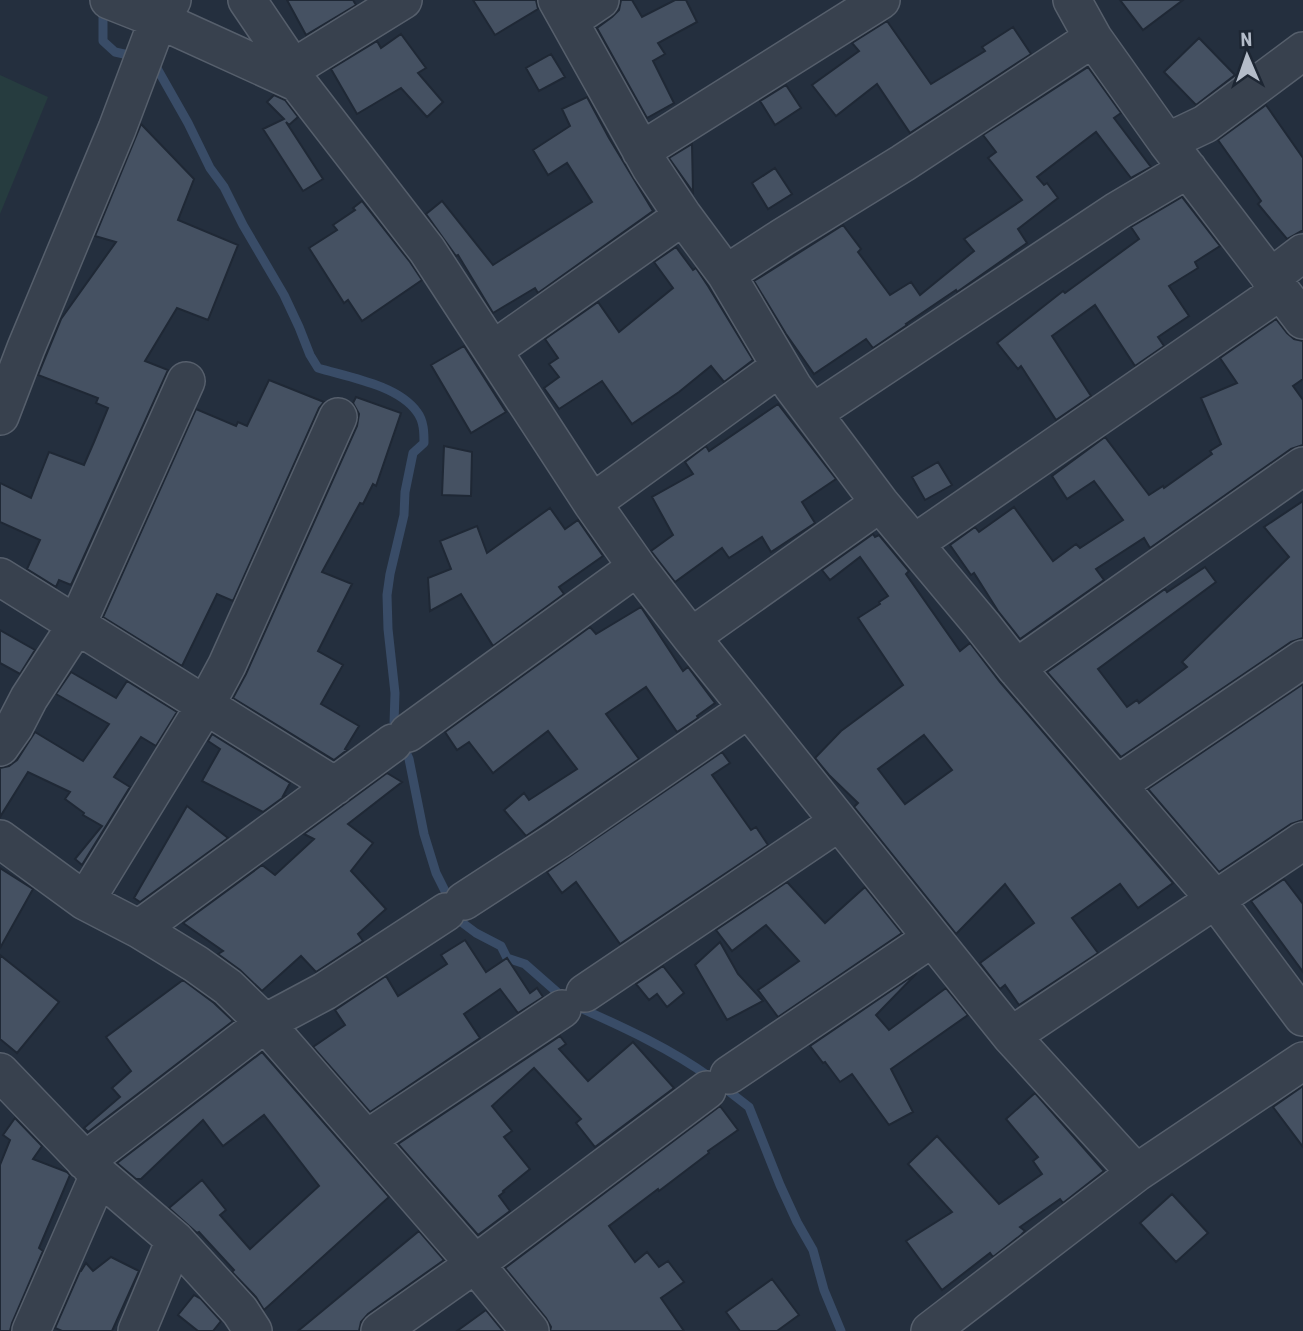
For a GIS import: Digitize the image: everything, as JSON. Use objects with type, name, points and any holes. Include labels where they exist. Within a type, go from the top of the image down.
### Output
[{"type":"street","points":[[109,0],[167,10],[296,76]]},
{"type":"street","points":[[247,0],[296,76],[427,250],[592,503],[637,567],[1011,1036],[1136,1173]]},
{"type":"street","points":[[296,76],[403,0]]},
{"type":"street","points":[[600,0],[563,10],[641,150],[682,216],[726,274],[780,367],[880,503],[1016,668],[1215,899],[1303,1017]]},
{"type":"street","points":[[641,150],[881,0]]},
{"type":"street","points":[[1075,1],[1093,38],[1177,155],[1303,320]]},
{"type":"street","points":[[0,416],[152,36],[167,10]]},
{"type":"street","points":[[726,274],[903,163],[1093,38]]},
{"type":"street","points":[[813,414],[1117,211],[1177,155],[1205,124],[1303,51]]},
{"type":"street","points":[[493,350],[682,216]]},
{"type":"street","points":[[915,543],[1275,284],[1303,253]]},
{"type":"street","points":[[592,503],[780,367]]},
{"type":"street","points":[[0,747],[77,624],[186,381]]},
{"type":"street","points":[[85,901],[206,705],[227,665],[338,417]]},
{"type":"street","points":[[1016,668],[1303,466]]},
{"type":"street","points":[[691,637],[880,503]]},
{"type":"street","points":[[139,929],[637,567]]},
{"type":"street","points":[[0,577],[335,786]]},
{"type":"street","points":[[1117,785],[1303,659]]},
{"type":"street","points":[[31,1331],[92,1168],[265,1023],[325,991],[455,907],[558,840],[748,709]]},
{"type":"street","points":[[366,1139],[839,822]]},
{"type":"street","points":[[0,839],[85,901],[139,929],[228,987],[265,1023],[530,1331]]},
{"type":"street","points":[[1011,1036],[1303,841]]},
{"type":"street","points":[[380,1331],[475,1264],[718,1083],[932,938]]},
{"type":"street","points":[[930,1331],[1136,1173],[1303,1061]]},
{"type":"street","points":[[4,1088],[175,1240],[242,1324]]},
{"type":"street","points":[[137,1331],[175,1240]]},
{"type":"green space","points":[[0,75],[48,97],[0,214]]},
{"type":"building","points":[[287,0],[353,0],[356,5],[306,35]]},
{"type":"building","points":[[473,0],[536,0],[538,9],[495,35]]},
{"type":"building","points":[[621,0],[632,0],[642,17],[675,0],[686,0],[697,22],[658,43],[665,54],[653,61],[674,103],[647,118],[597,28],[619,10]]},
{"type":"building","points":[[1120,0],[1183,0],[1143,30]]},
{"type":"building","points":[[887,21],[931,84],[985,51],[982,47],[1013,27],[1031,54],[910,133],[877,84],[836,116],[812,85],[859,51],[852,43]]},
{"type":"building","points":[[401,34],[426,68],[418,73],[443,102],[427,117],[401,88],[357,114],[331,69],[377,41],[381,48]]},
{"type":"building","points":[[1199,38],[1235,75],[1196,105],[1164,72]]},
{"type":"building","points":[[551,54],[565,77],[539,91],[526,68]]},
{"type":"building","points":[[1088,67],[1121,113],[1114,118],[1151,167],[1131,178],[1096,132],[1037,177],[1044,185],[1047,183],[1058,198],[1018,229],[1027,243],[873,348],[866,339],[814,374],[754,281],[843,225],[861,249],[858,252],[890,295],[911,282],[920,295],[974,251],[964,239],[1022,200],[988,158],[996,152],[983,135]]},
{"type":"building","points":[[786,85],[801,108],[775,125],[760,101]]},
{"type":"building","points":[[274,95],[285,100],[298,117],[289,125],[286,122],[323,179],[303,191],[263,129],[284,119],[267,102]]},
{"type":"building","points":[[587,97],[653,211],[538,293],[535,288],[493,313],[458,255],[456,256],[426,214],[442,201],[493,265],[592,202],[567,163],[548,175],[533,150],[570,126],[562,109]]},
{"type":"building","points":[[1266,105],[1303,158],[1303,230],[1287,239],[1258,204],[1261,201],[1218,140]]},
{"type":"building","points":[[141,124],[194,179],[178,220],[238,245],[208,320],[177,308],[145,361],[168,370],[71,585],[59,580],[56,587],[27,569],[40,540],[0,522],[0,483],[31,498],[49,452],[84,465],[108,408],[96,403],[98,398],[38,375],[61,319],[116,242],[95,236]]},
{"type":"building","points":[[692,144],[693,192],[669,158]]},
{"type":"building","points":[[775,168],[792,194],[768,209],[752,183]]},
{"type":"building","points":[[1182,197],[1220,246],[1195,262],[1198,268],[1169,286],[1189,316],[1158,337],[1164,346],[1135,366],[1095,305],[1052,336],[1091,396],[1056,420],[1021,366],[1018,369],[997,343],[1063,291],[1065,293],[1139,239],[1131,227]]},
{"type":"building","points":[[362,201],[422,280],[362,321],[348,300],[344,303],[309,248],[337,230],[333,225],[355,210],[353,208]]},
{"type":"building","points":[[676,247],[693,270],[696,268],[753,360],[724,382],[711,366],[632,424],[602,381],[559,409],[544,388],[559,377],[549,364],[558,358],[545,339],[598,302],[619,332],[673,288],[654,262]]},
{"type":"building","points":[[1276,319],[1294,339],[1303,341],[1303,379],[1293,386],[1303,400],[1303,445],[1291,449],[1150,548],[1144,538],[1096,569],[1104,580],[1020,639],[974,573],[971,575],[950,545],[975,527],[979,532],[1014,507],[1053,561],[1076,544],[1080,548],[1123,520],[1094,481],[1067,499],[1052,476],[1105,437],[1149,495],[1163,486],[1164,488],[1212,454],[1210,451],[1221,444],[1201,398],[1237,383],[1220,358]]},
{"type":"building","points":[[464,346],[506,412],[471,433],[431,365]]},
{"type":"building","points":[[269,380],[324,402],[233,601],[217,594],[182,666],[103,617],[196,409],[236,426],[238,422],[247,426]]},
{"type":"building","points":[[356,397],[401,413],[376,486],[373,484],[363,504],[360,503],[322,572],[352,584],[318,651],[343,665],[321,704],[359,726],[345,749],[347,750],[334,760],[233,698],[357,426],[359,414],[353,403]]},
{"type":"building","points":[[778,404],[836,479],[802,502],[815,523],[771,552],[762,537],[729,558],[722,548],[675,582],[651,551],[673,535],[652,497],[693,474],[685,462],[706,446],[709,451]]},
{"type":"building","points":[[444,446],[472,452],[471,496],[442,495]]},
{"type":"building","points":[[938,462],[952,485],[925,500],[912,477]]},
{"type":"building","points":[[1303,501],[1303,638],[1291,642],[1121,757],[1047,672],[1165,589],[1167,592],[1205,567],[1216,582],[1098,669],[1127,707],[1137,700],[1139,703],[1187,667],[1182,662],[1289,557],[1264,527]]},
{"type":"building","points":[[550,508],[565,529],[578,520],[603,556],[559,587],[564,594],[493,646],[461,594],[430,611],[428,578],[451,569],[440,541],[477,526],[487,553]]},
{"type":"building","points":[[873,534],[875,537],[879,535],[909,571],[906,574],[960,651],[970,643],[1000,682],[1173,883],[1138,908],[1120,884],[1072,918],[1098,953],[1019,1005],[1005,985],[1000,989],[980,963],[1034,923],[1005,884],[956,934],[854,807],[858,803],[815,758],[841,731],[903,685],[858,618],[888,596],[860,557],[830,580],[822,570]],"holes":[[[924,735],[952,770],[905,804],[878,769]]]},
{"type":"building","points":[[641,607],[683,671],[688,667],[715,703],[677,732],[646,687],[606,714],[639,759],[526,836],[504,810],[524,793],[529,800],[577,769],[548,731],[493,773],[469,742],[457,750],[445,732],[590,627],[596,634]]},
{"type":"building","points":[[0,630],[35,650],[20,674],[0,663]]},
{"type":"building","points":[[71,672],[116,698],[127,681],[177,712],[156,746],[141,737],[114,777],[130,787],[82,865],[75,859],[102,826],[83,815],[84,813],[65,799],[70,792],[28,772],[0,817],[0,768],[17,760],[35,732],[83,761],[109,724],[56,694]]},
{"type":"building","points":[[1303,684],[1303,820],[1291,824],[1219,872],[1148,789]]},
{"type":"building","points":[[212,734],[290,783],[285,796],[263,812],[202,781],[220,749],[208,741]]},
{"type":"building","points":[[722,752],[730,763],[712,775],[751,830],[756,827],[768,845],[620,944],[576,882],[562,893],[547,872]]},
{"type":"building","points":[[387,773],[402,782],[348,824],[373,843],[351,871],[386,909],[358,934],[363,941],[316,972],[301,956],[262,991],[218,954],[223,951],[183,923],[262,865],[275,875],[314,839],[304,834]]},
{"type":"building","points":[[187,806],[228,838],[140,902],[134,898]]},
{"type":"building","points":[[0,868],[33,889],[0,948]]},
{"type":"building","points":[[1284,879],[1303,904],[1303,972],[1251,901]]},
{"type":"building","points":[[787,882],[825,923],[865,887],[902,933],[778,1017],[758,990],[799,961],[766,925],[732,951],[716,930]]},
{"type":"building","points":[[465,940],[486,972],[507,958],[530,993],[537,988],[543,997],[518,1013],[500,989],[464,1014],[480,1038],[370,1112],[313,1047],[345,1025],[335,1010],[386,976],[398,996],[447,964],[441,955]]},
{"type":"building","points":[[720,942],[738,974],[763,1001],[727,1020],[695,965]]},
{"type":"building","points":[[0,955],[59,1002],[17,1053],[0,1039]]},
{"type":"building","points":[[663,966],[684,993],[667,1007],[657,994],[649,1000],[636,984]]},
{"type":"building","points":[[917,973],[876,1015],[889,1030],[946,988],[968,1015],[891,1069],[913,1112],[889,1125],[852,1074],[840,1082],[810,1046]]},
{"type":"building","points":[[183,980],[233,1021],[88,1132],[84,1128],[120,1097],[112,1088],[131,1071],[106,1037]]},
{"type":"building","points":[[560,1036],[566,1044],[559,1049],[588,1081],[633,1042],[674,1088],[595,1147],[576,1123],[581,1119],[534,1068],[492,1106],[512,1131],[504,1137],[530,1169],[499,1196],[510,1211],[478,1235],[398,1144]]},
{"type":"building","points":[[262,1052],[389,1197],[264,1310],[256,1297],[232,1272],[234,1270],[199,1232],[169,1208],[202,1180],[226,1210],[220,1215],[250,1249],[319,1186],[264,1115],[223,1146],[203,1120],[141,1179],[136,1179],[117,1163]]},
{"type":"building","points":[[1303,1086],[1303,1147],[1273,1107]]},
{"type":"building","points":[[1035,1093],[1104,1171],[1063,1203],[1060,1199],[1020,1227],[1025,1231],[1021,1235],[993,1257],[990,1253],[942,1290],[906,1241],[952,1212],[908,1164],[937,1136],[999,1204],[1042,1174],[1033,1161],[1038,1157],[1006,1119]]},
{"type":"building","points":[[720,1106],[738,1130],[609,1226],[635,1262],[647,1252],[659,1267],[668,1261],[684,1282],[661,1298],[684,1331],[550,1331],[551,1327],[546,1318],[505,1268]]},
{"type":"building","points":[[15,1118],[42,1146],[33,1159],[70,1175],[39,1248],[43,1251],[10,1331],[0,1331],[0,1165],[10,1140],[3,1135]]},
{"type":"building","points":[[1172,1194],[1208,1233],[1176,1262],[1140,1223]]},
{"type":"building","points":[[419,1231],[444,1260],[368,1314],[361,1322],[359,1331],[298,1331]]},
{"type":"building","points":[[111,1257],[139,1271],[112,1331],[62,1331],[55,1328],[86,1263],[93,1271]]},
{"type":"building","points":[[772,1279],[799,1315],[777,1331],[740,1331],[726,1312]]},
{"type":"building","points":[[194,1295],[221,1321],[213,1331],[198,1331],[178,1315]]},
{"type":"building","points":[[486,1310],[503,1331],[457,1331]]},
{"type":"waterway","points":[[103,5],[103,41],[115,52],[133,56]]},
{"type":"waterway","points":[[154,63],[210,168],[224,187],[284,295],[318,368],[398,395],[409,403],[421,419],[424,443],[413,453],[405,492],[404,515],[387,595],[395,693],[394,724],[397,732]]},
{"type":"waterway","points":[[403,745],[409,759],[424,834],[436,873],[460,921],[501,946],[507,958],[525,964],[566,1000]]},
{"type":"waterway","points":[[578,1007],[663,1048],[711,1078]]},
{"type":"waterway","points":[[722,1086],[749,1107],[780,1185],[813,1250],[824,1290],[841,1331]]}]
